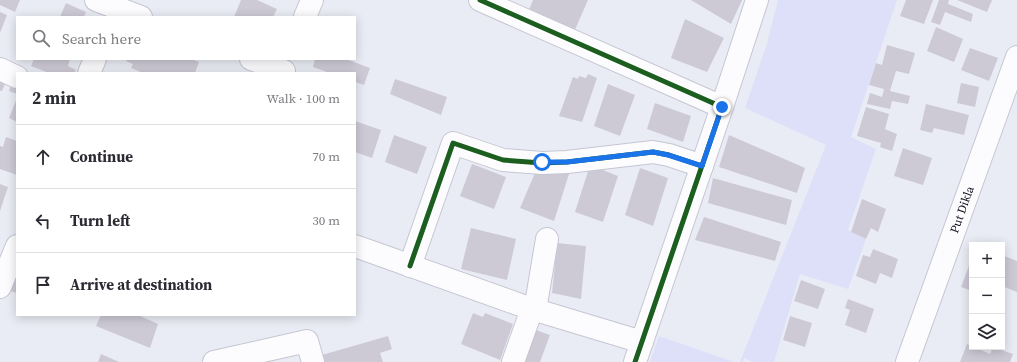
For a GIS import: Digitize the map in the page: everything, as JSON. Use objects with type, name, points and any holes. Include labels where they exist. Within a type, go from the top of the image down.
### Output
[{"type":"street","points":[[96,0],[138,16]]},
{"type":"street","points":[[305,16],[312,0]]},
{"type":"street","points":[[480,0],[510,6],[722,107]]},
{"type":"street","points":[[635,362],[757,0]]},
{"type":"street","name":"Put Dikla","points":[[907,362],[1017,56]]},
{"type":"street","points":[[89,72],[95,60]]},
{"type":"street","points":[[255,60],[285,68]]},
{"type":"street","points":[[0,70],[16,77]]},
{"type":"street","points":[[410,266],[453,143],[502,160],[567,162],[653,152],[668,155],[702,166]]},
{"type":"street","points":[[513,362],[534,309],[547,239]]},
{"type":"street","points":[[356,246],[534,309],[642,342]]},
{"type":"street","points":[[0,287],[16,248]]},
{"type":"street","points":[[214,362],[307,341],[313,362]]},
{"type":"shaded area","points":[[778,0],[897,0],[851,137],[876,149],[848,230],[866,239],[848,289],[800,274],[774,362],[753,362],[744,358],[743,362],[740,362],[826,145],[745,108],[767,43]]},
{"type":"shaded area","points":[[659,336],[734,362],[650,362]]},
{"type":"building","points":[[0,0],[20,0],[15,12],[0,5]]},
{"type":"building","points":[[241,0],[257,0],[277,9],[274,16],[234,16]]},
{"type":"building","points":[[533,0],[588,0],[574,32],[528,12]]},
{"type":"building","points":[[691,0],[742,0],[731,24]]},
{"type":"building","points":[[906,0],[933,0],[924,24],[900,16]]},
{"type":"building","points":[[939,0],[949,0],[948,4],[973,14],[971,22],[945,12],[940,25],[931,22]]},
{"type":"building","points":[[957,0],[992,0],[987,12]]},
{"type":"building","points":[[66,3],[86,12],[84,16],[60,16]]},
{"type":"building","points":[[0,12],[7,15],[0,33]]},
{"type":"building","points":[[685,19],[724,38],[707,72],[671,58]]},
{"type":"building","points":[[936,27],[963,39],[954,62],[927,51]]},
{"type":"building","points":[[887,45],[915,53],[909,74],[896,71],[890,91],[910,96],[908,104],[892,101],[890,109],[867,104],[870,93],[882,97],[884,89],[869,85],[876,63],[882,65]]},
{"type":"building","points":[[970,48],[998,58],[989,81],[961,70]]},
{"type":"building","points":[[34,60],[70,60],[68,66],[76,70],[75,72],[46,72],[31,66]]},
{"type":"building","points":[[194,60],[199,62],[195,72],[141,72],[131,68],[133,64],[126,61]]},
{"type":"building","points":[[315,60],[349,60],[370,68],[364,85],[356,82],[356,72],[327,72],[313,67]]},
{"type":"building","points":[[588,74],[597,78],[582,122],[559,116],[573,77],[578,79],[579,76],[586,78]]},
{"type":"building","points":[[0,76],[7,79],[2,91],[0,91]]},
{"type":"building","points":[[395,79],[447,97],[441,115],[390,94]]},
{"type":"building","points":[[13,80],[16,82],[16,94],[9,91]]},
{"type":"building","points":[[961,83],[979,87],[975,107],[957,103]]},
{"type":"building","points":[[608,84],[635,95],[620,136],[594,126]]},
{"type":"building","points":[[16,100],[16,122],[9,118]]},
{"type":"building","points":[[655,103],[691,116],[683,142],[647,129]]},
{"type":"building","points":[[926,104],[969,115],[964,135],[934,128],[932,133],[920,130]]},
{"type":"building","points":[[866,107],[889,114],[885,129],[897,134],[892,151],[880,147],[881,143],[857,136]]},
{"type":"building","points":[[356,121],[381,130],[372,158],[356,152]]},
{"type":"building","points":[[394,135],[427,147],[417,174],[385,162]]},
{"type":"building","points":[[729,135],[805,168],[797,193],[719,167]]},
{"type":"building","points":[[6,137],[16,141],[16,175],[0,169],[0,146],[3,147]]},
{"type":"building","points":[[903,148],[932,158],[923,185],[894,176]]},
{"type":"building","points":[[472,164],[506,177],[494,209],[460,196]]},
{"type":"building","points":[[590,165],[618,176],[603,222],[575,212]]},
{"type":"building","points":[[640,168],[668,178],[653,226],[625,215]]},
{"type":"building","points":[[570,171],[554,221],[520,208],[535,173]]},
{"type":"building","points":[[713,178],[792,200],[786,225],[708,203]]},
{"type":"building","points":[[0,184],[8,187],[0,211]]},
{"type":"building","points":[[862,199],[886,209],[878,232],[871,228],[866,239],[851,232]]},
{"type":"building","points":[[704,217],[781,242],[775,261],[695,240]]},
{"type":"building","points":[[471,228],[516,239],[507,280],[461,269]]},
{"type":"building","points":[[557,243],[586,246],[581,299],[552,293]]},
{"type":"building","points":[[873,249],[898,259],[892,278],[880,273],[876,284],[856,276],[863,255],[870,257]]},
{"type":"building","points":[[1005,256],[1017,261],[1017,292],[1005,287]]},
{"type":"building","points":[[969,266],[969,290],[961,287]]},
{"type":"building","points":[[16,275],[16,293],[10,291]]},
{"type":"building","points":[[801,280],[825,289],[818,309],[794,301]]},
{"type":"building","points":[[848,299],[874,309],[866,333],[845,325],[850,310],[845,308]]},
{"type":"building","points":[[473,313],[483,317],[485,313],[513,324],[500,360],[461,344]]},
{"type":"building","points":[[101,316],[140,316],[158,324],[150,348],[96,326]]},
{"type":"building","points":[[790,316],[812,323],[805,347],[783,340]]},
{"type":"building","points":[[533,329],[550,335],[540,362],[522,362]]},
{"type":"building","points":[[388,336],[392,349],[380,353],[383,362],[316,362],[315,357]]},
{"type":"building","points":[[967,344],[969,345],[969,350],[981,350],[990,354],[992,350],[1002,350],[1013,354],[1010,362],[960,362]]},
{"type":"building","points":[[101,354],[119,362],[98,362]]},
{"type":"cycle path","points":[[480,0],[722,107],[635,362]]},
{"type":"cycle path","points":[[410,266],[453,143],[503,160],[542,163],[567,162],[653,152],[669,155],[702,166]]},
{"type":"route","points":[[542,162],[567,162],[653,152],[668,155],[702,166],[722,107]]}]
